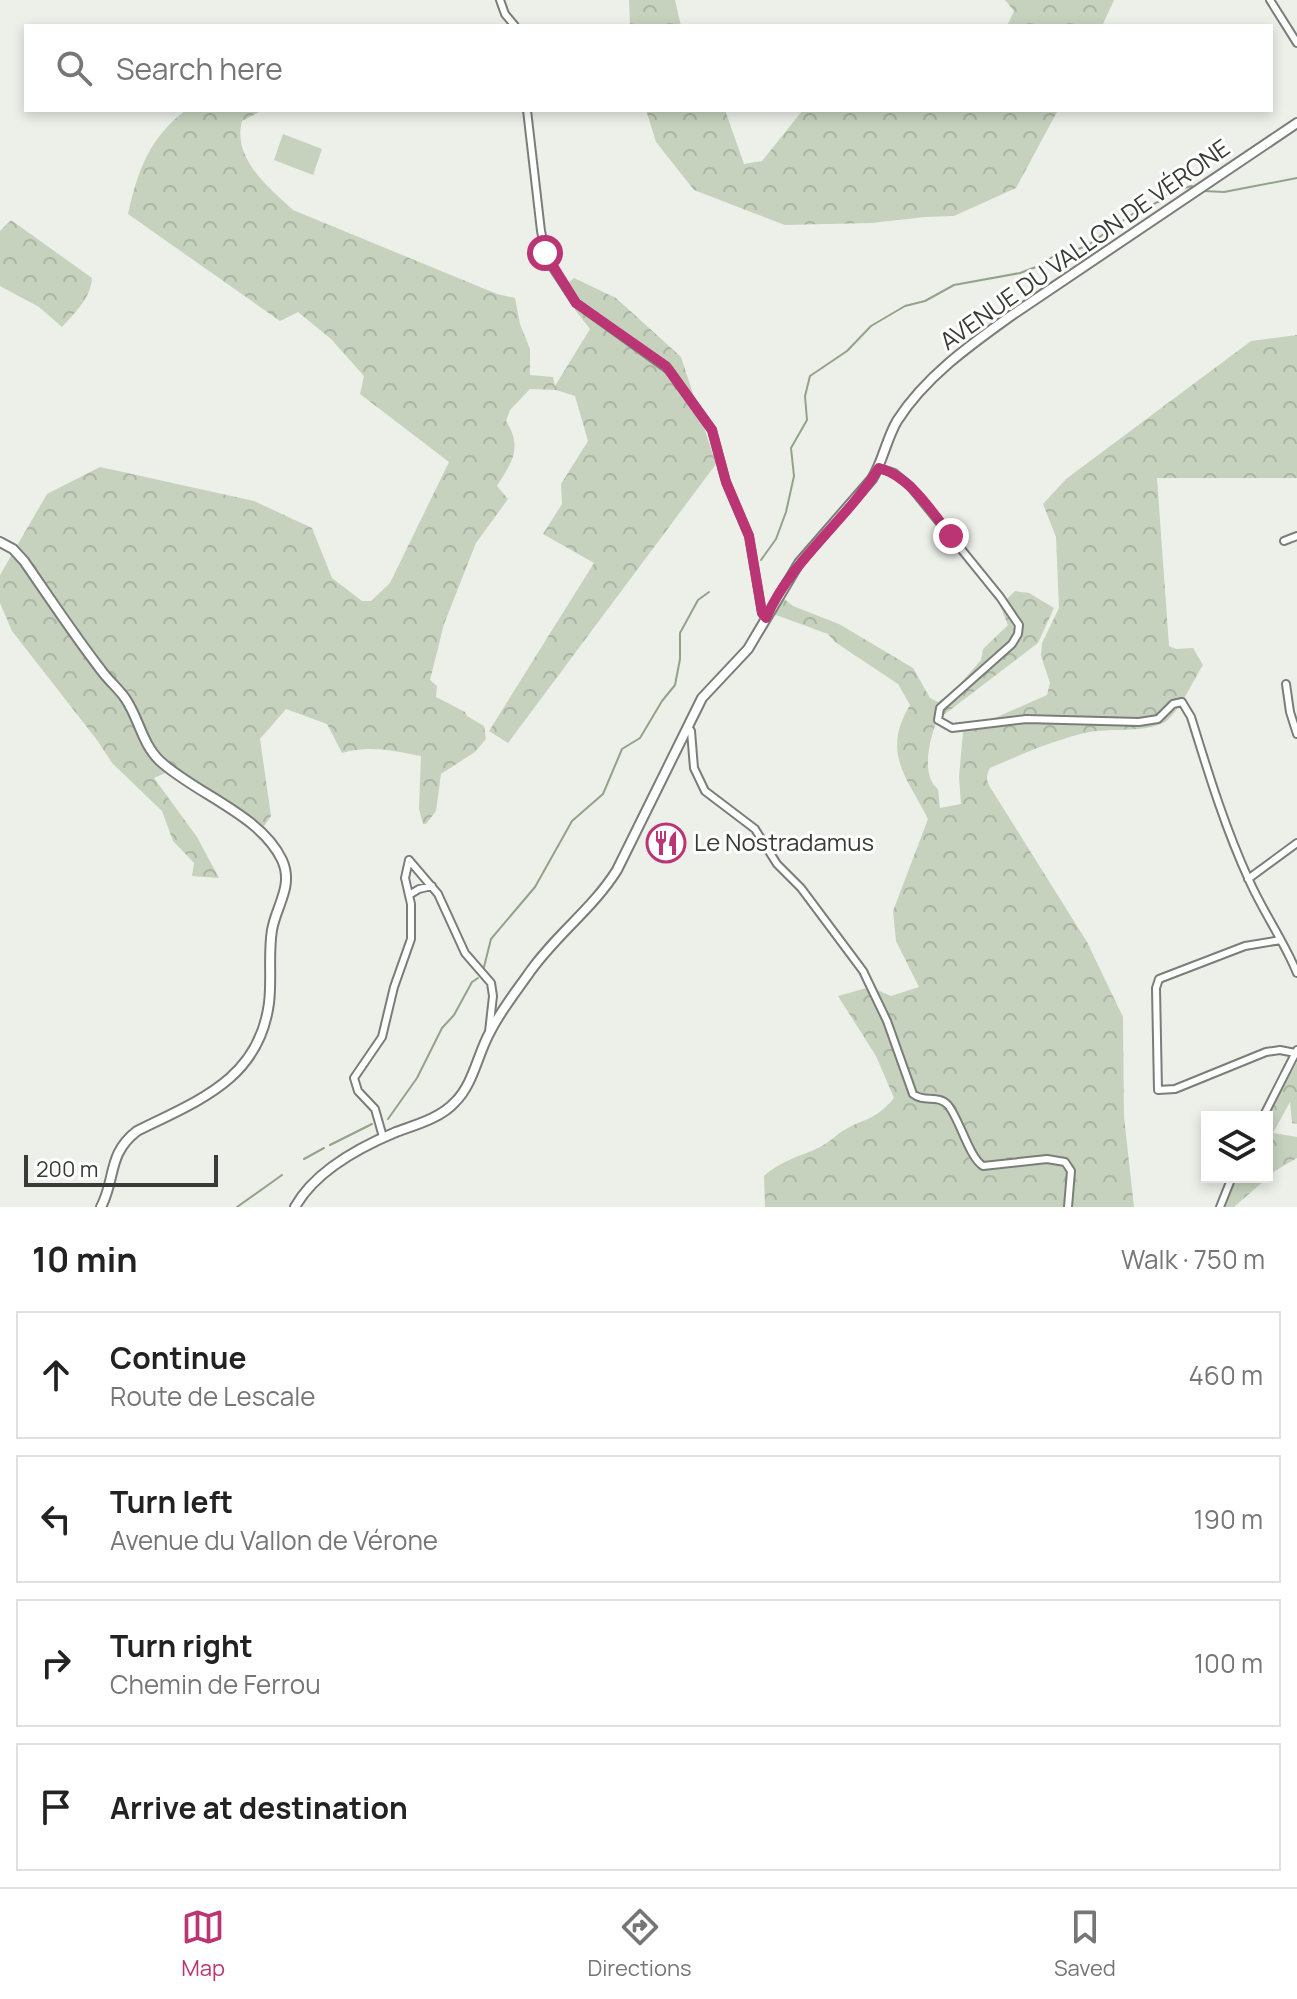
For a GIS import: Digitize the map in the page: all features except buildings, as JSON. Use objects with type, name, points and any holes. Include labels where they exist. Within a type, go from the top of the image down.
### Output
[{"type":"main road","name":"AVENUE DU VALLON DE VÉRONE","points":[[295,1207],[305,1192],[336,1164],[383,1137],[432,1117],[453,1105],[461,1095],[489,1033],[545,951],[607,887],[631,846],[702,698],[748,649],[799,563],[866,488],[879,468],[890,435],[915,397],[968,347],[1297,123]]},
{"type":"main road","points":[[0,542],[13,549],[24,561],[125,699],[143,738],[159,760],[264,835],[281,858],[285,871],[285,894],[272,931],[269,1004],[261,1034],[249,1058],[241,1071],[217,1090],[137,1131],[128,1139],[116,1156],[101,1207]]},
{"type":"street","points":[[500,0],[505,14],[513,24]]},
{"type":"street","points":[[1270,0],[1297,43]]},
{"type":"street","points":[[527,112],[547,259],[576,303],[666,366],[695,403],[716,441],[726,482],[749,536],[762,613],[766,618]]},
{"type":"street","points":[[879,468],[894,473],[910,486],[1019,625],[1012,644],[939,709],[937,717],[941,724],[952,728],[1026,719],[1139,722],[1158,719],[1173,704],[1182,702],[1191,717],[1248,879],[1297,973]]},
{"type":"street","points":[[1284,541],[1297,536]]},
{"type":"street","points":[[1286,684],[1297,734]]},
{"type":"street","points":[[688,727],[694,768],[705,791],[755,829],[777,864],[801,888],[863,971],[887,1021],[913,1094],[920,1099],[946,1102],[977,1162],[983,1166],[1058,1159],[1068,1164],[1071,1171],[1068,1207]]},
{"type":"street","points":[[1248,879],[1297,843]]},
{"type":"street","points":[[383,1137],[375,1109],[358,1091],[354,1078],[382,1037],[394,987],[411,939],[405,878],[409,860],[432,886],[449,914],[465,953],[493,987],[489,1033]]},
{"type":"street","points":[[409,895],[432,886]]},
{"type":"street","points":[[1266,1111],[1296,1052],[1266,1052],[1175,1089],[1158,1090],[1156,988],[1159,979],[1245,946],[1281,940]]},
{"type":"street","points":[[1220,1207],[1230,1183]]},
{"type":"green space","points":[[629,0],[675,0],[681,24],[630,24]]},
{"type":"green space","points":[[1005,0],[1114,0],[1103,24],[1008,24],[1014,11]]},
{"type":"green space","points":[[184,112],[259,112],[242,121],[242,147],[254,171],[273,192],[293,210],[497,294],[515,298],[520,324],[530,349],[530,375],[553,377],[555,386],[590,329],[572,306],[569,282],[574,278],[616,298],[681,357],[716,464],[508,743],[489,731],[594,563],[543,534],[562,504],[561,484],[588,441],[575,396],[556,390],[530,389],[510,410],[506,421],[514,439],[514,455],[497,486],[508,499],[476,543],[444,624],[430,680],[437,686],[436,697],[484,726],[486,739],[475,752],[441,774],[436,811],[426,824],[423,824],[419,809],[421,756],[372,749],[342,753],[327,724],[286,709],[260,739],[271,816],[262,829],[165,773],[154,778],[197,837],[219,878],[192,876],[194,863],[173,841],[162,811],[112,763],[12,631],[0,603],[0,575],[47,494],[100,467],[254,501],[312,528],[332,578],[362,601],[371,601],[390,583],[449,462],[360,394],[364,376],[331,339],[298,312],[280,321],[128,214],[147,156],[173,121]]},
{"type":"green space","points":[[647,112],[726,112],[744,164],[762,161],[801,112],[1057,112],[1016,188],[954,216],[871,223],[785,225],[694,190],[656,142]]},
{"type":"green space","points":[[283,134],[322,149],[313,175],[274,160]]},
{"type":"green space","points":[[11,220],[92,278],[85,298],[62,327],[39,307],[0,286],[0,231]]},
{"type":"green space","points":[[1297,335],[1297,478],[1157,478],[1169,646],[1176,649],[1193,648],[1203,665],[1175,712],[1157,725],[1090,732],[1052,743],[990,768],[987,775],[990,787],[1087,942],[1123,1017],[1124,1117],[1134,1207],[765,1207],[764,1176],[777,1166],[820,1147],[841,1132],[875,1115],[894,1098],[876,1056],[838,996],[870,987],[891,996],[919,987],[896,941],[893,911],[928,819],[905,777],[897,751],[902,722],[910,705],[898,684],[835,642],[828,634],[772,616],[783,598],[793,606],[839,624],[913,668],[930,698],[938,702],[954,691],[981,660],[983,649],[1008,625],[1000,606],[1015,591],[1029,593],[1054,608],[1038,643],[937,720],[929,746],[929,775],[938,789],[940,808],[961,804],[959,777],[963,732],[1047,695],[1050,683],[1041,656],[1042,643],[1059,608],[1056,537],[1043,504],[1066,479],[1251,341]]},
{"type":"green space","points":[[1297,1062],[1297,1124],[1292,1123],[1290,1102],[1273,1133],[1273,1111],[1270,1111]]},
{"type":"green space","points":[[1273,1133],[1297,1137],[1297,1158],[1273,1173]]},
{"type":"green space","points":[[1233,1183],[1261,1183],[1234,1207],[1223,1207]]},
{"type":"waterway","points":[[1204,191],[1224,192],[1297,178]]},
{"type":"waterway","points":[[761,560],[776,539],[786,512],[794,476],[791,448],[807,420],[805,396],[810,376],[847,351],[871,326],[905,306],[925,301],[954,285],[1020,273],[1036,267],[1054,256],[1088,245],[1134,213],[1160,201],[1169,192],[1192,186]]},
{"type":"waterway","points":[[484,967],[491,939],[535,887],[572,821],[603,794],[622,749],[640,738],[675,685],[680,659],[680,633],[698,600],[709,592]]},
{"type":"waterway","points":[[388,1119],[417,1078],[442,1028],[454,1015],[472,982],[478,978]]},
{"type":"waterway","points":[[330,1145],[372,1124]]},
{"type":"waterway","points":[[304,1159],[324,1148]]},
{"type":"waterway","points":[[237,1207],[282,1175]]},
{"type":"place","name":"Le Nostradamus","points":[[666,843]]},
{"type":"route","points":[[545,253],[576,303],[666,366],[712,430],[726,482],[749,536],[762,613],[766,618],[791,573],[866,488],[879,468],[894,473],[910,486],[951,536]]}]
